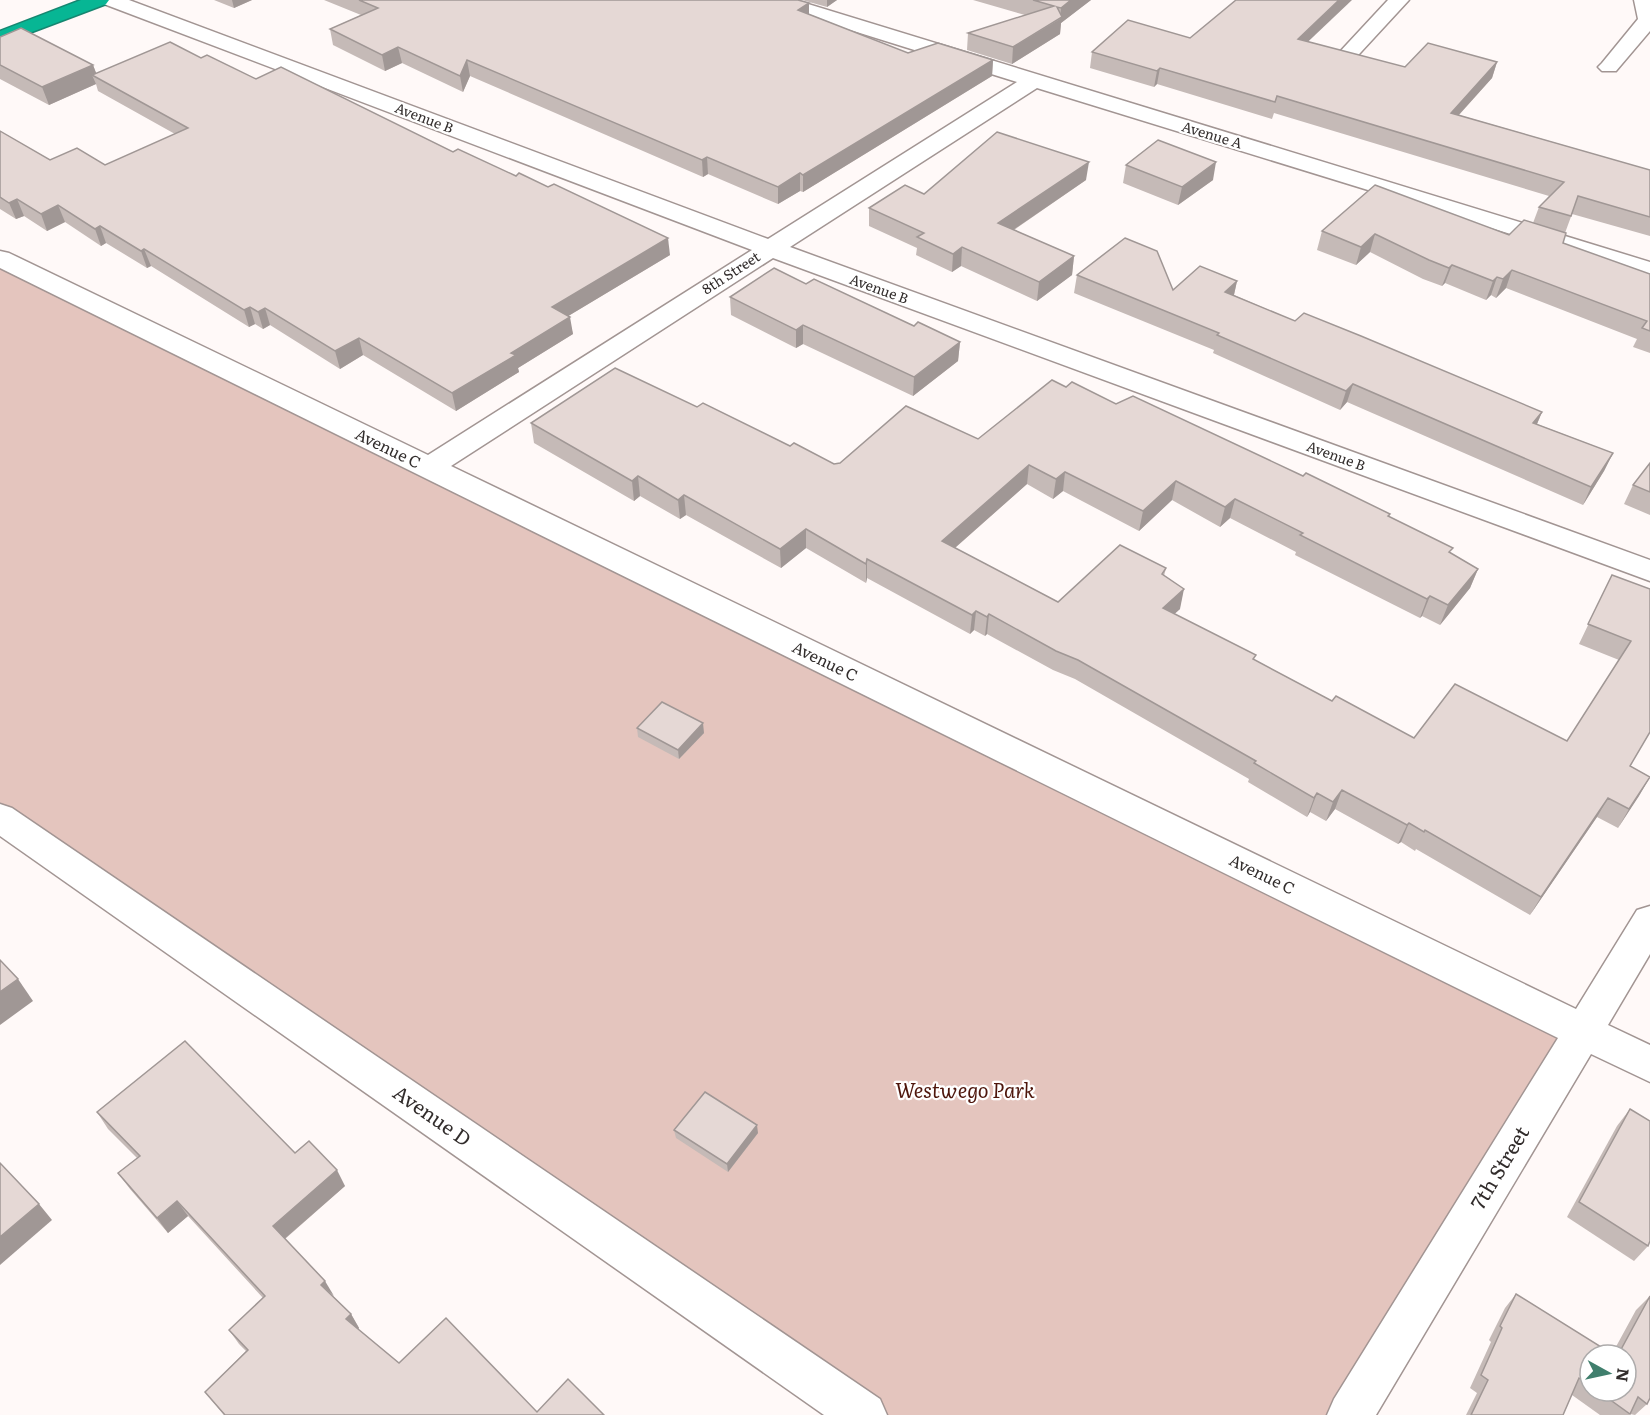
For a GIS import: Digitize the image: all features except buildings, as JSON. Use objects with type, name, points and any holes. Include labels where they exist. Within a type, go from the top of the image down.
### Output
[{"type":"highway","points":[[0,38],[99,0]]},
{"type":"street","name":"Avenue B","points":[[111,0],[769,248],[1650,572]]},
{"type":"street","name":"Avenue A","points":[[774,0],[838,11],[874,30],[1458,213],[1650,270]]},
{"type":"street","points":[[1342,61],[1399,0]]},
{"type":"street","points":[[1609,68],[1648,20],[1644,0]]},
{"type":"street","points":[[874,30],[898,15]]},
{"type":"street","points":[[984,63],[1003,48]]},
{"type":"street","name":"8th Street","points":[[428,468],[1034,80]]},
{"type":"street","name":"Avenue C","points":[[0,258],[1650,1064]]},
{"type":"street","name":"Avenue D","points":[[0,818],[864,1415]]},
{"type":"street","name":"7th Street","points":[[1350,1415],[1650,921]]},
{"type":"green space","name":"Westwego Park","points":[[0,258],[1583,1031],[1350,1415],[864,1415],[0,818]]}]
